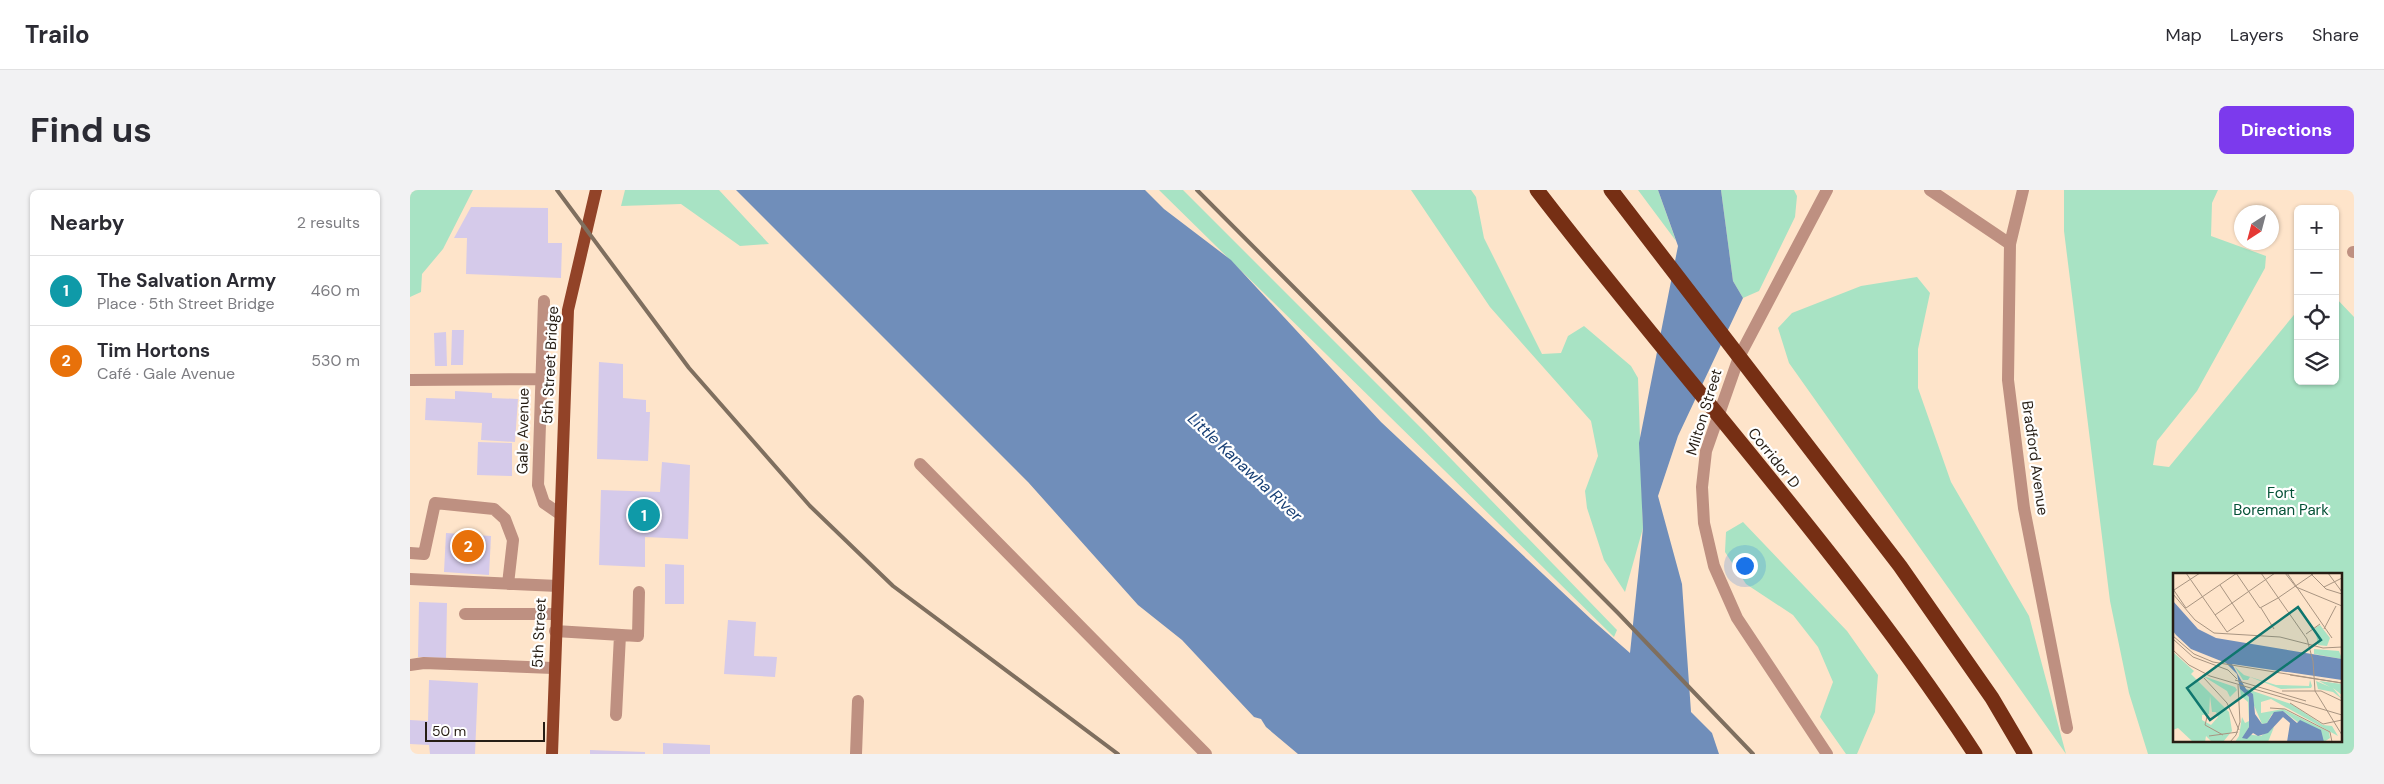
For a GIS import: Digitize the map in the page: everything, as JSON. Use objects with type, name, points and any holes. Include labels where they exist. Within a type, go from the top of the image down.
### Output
[{"type":"highway","name":"Corridor D","points":[[1537,190],[1614,290],[1885,625],[1975,754]]},
{"type":"highway","points":[[1611,190],[1888,551],[1992,698],[2025,754]]},
{"type":"main road","name":"5th Street Bridge","points":[[560,514],[568,310],[596,190]]},
{"type":"main road","name":"5th Street","points":[[552,754],[553,668],[560,514]]},
{"type":"street","name":"Milton Street","points":[[1827,190],[1739,357],[1706,451],[1702,487],[1704,523],[1714,566],[1737,618],[1827,754]]},
{"type":"street","points":[[1930,190],[2010,244]]},
{"type":"street","name":"Bradford Avenue","points":[[2023,190],[2010,244],[2008,380],[2024,508],[2067,728]]},
{"type":"street","points":[[540,378],[544,301]]},
{"type":"street","name":"Gale Avenue","points":[[410,380],[540,378],[538,485],[544,503],[560,514]]},
{"type":"street","points":[[920,464],[1206,754]]},
{"type":"street","points":[[410,553],[424,554],[435,503],[494,509],[505,519],[513,540],[508,584]]},
{"type":"street","points":[[410,579],[558,586]]},
{"type":"street","points":[[555,631],[638,636],[639,592]]},
{"type":"street","points":[[465,614],[556,614]]},
{"type":"street","points":[[616,715],[620,635]]},
{"type":"street","points":[[410,665],[424,663],[553,668]]},
{"type":"street","points":[[856,754],[858,701]]},
{"type":"green space","points":[[410,190],[473,190],[443,249],[422,274],[421,292],[410,297]]},
{"type":"green space","points":[[625,190],[719,190],[769,244],[740,246],[681,204],[621,206]]},
{"type":"green space","points":[[1159,190],[1183,190],[1423,430],[1617,630],[1614,637]]},
{"type":"green space","points":[[1411,190],[1471,190],[1476,197],[1484,238],[1542,354],[1561,353],[1568,336],[1584,326],[1631,366],[1638,378],[1643,528],[1625,592],[1604,560],[1587,508],[1585,491],[1598,456],[1591,421],[1490,307]]},
{"type":"green space","points":[[1638,190],[1658,190],[1676,241]]},
{"type":"green space","points":[[1721,190],[1794,190],[1797,196],[1795,217],[1759,291],[1743,298],[1733,281]]},
{"type":"green space","name":"Fort Boreman Park","points":[[2064,190],[2218,190],[2212,203],[2211,236],[2234,244],[2234,250],[2250,250],[2266,256],[2265,268],[2197,391],[2157,441],[2153,465],[2169,467],[2294,315],[2294,385],[2339,385],[2339,301],[2354,317],[2354,754],[2148,754],[2129,693],[2110,601],[2064,231]]},
{"type":"green space","points":[[1917,277],[1930,293],[1918,349],[1918,388],[1951,482],[2029,616],[2066,754],[1789,363],[1778,328],[1792,313],[1861,286]]},
{"type":"green space","points":[[1743,522],[1847,631],[1878,675],[1875,712],[1857,754],[1846,754],[1820,717],[1833,682],[1818,647],[1793,615],[1746,584],[1725,552],[1726,532]]},
{"type":"water","name":"Little Kanawha River","points":[[736,190],[1145,190],[1164,209],[1231,260],[1381,422],[1591,619],[1630,653],[1643,528],[1639,443],[1678,246],[1658,190],[1721,190],[1733,281],[1743,298],[1678,436],[1658,496],[1682,584],[1691,712],[1712,733],[1719,754],[1298,754],[1266,727],[1261,719],[1254,717],[1182,640],[1138,605],[1028,482]]},
{"type":"building","points":[[471,207],[548,208],[548,243],[562,243],[561,278],[466,274],[467,238],[454,238]]},
{"type":"building","points":[[452,330],[464,330],[463,365],[451,365]]},
{"type":"building","points":[[446,332],[447,366],[435,366],[434,333]]},
{"type":"building","points":[[599,362],[623,364],[623,398],[646,400],[646,412],[650,412],[648,461],[597,459]]},
{"type":"building","points":[[455,391],[492,393],[492,398],[518,399],[515,442],[481,440],[482,423],[425,420],[426,398],[455,399]]},
{"type":"building","points":[[478,442],[512,443],[512,476],[477,475]]},
{"type":"building","points":[[662,462],[690,465],[688,539],[645,537],[645,567],[599,565],[601,490],[660,492]]},
{"type":"building","points":[[446,533],[491,536],[489,575],[444,572]]},
{"type":"building","points":[[665,564],[684,565],[684,604],[665,604]]},
{"type":"building","points":[[419,602],[447,603],[446,658],[418,657]]},
{"type":"building","points":[[728,620],[756,622],[754,656],[777,657],[775,677],[724,674]]},
{"type":"building","points":[[429,680],[478,683],[475,754],[430,754],[429,745],[410,744],[410,720],[428,721]]},
{"type":"building","points":[[663,743],[710,745],[710,754],[663,754]]},
{"type":"building","points":[[590,750],[645,752],[645,754],[590,754]]},
{"type":"railway","points":[[557,190],[689,368],[810,506],[893,586],[1118,754]]},
{"type":"railway","points":[[1197,190],[1618,613],[1753,754]]},
{"type":"place","name":"The Salvation Army","points":[[644,515]]},
{"type":"place","name":"Tim Hortons","points":[[468,546]]}]
